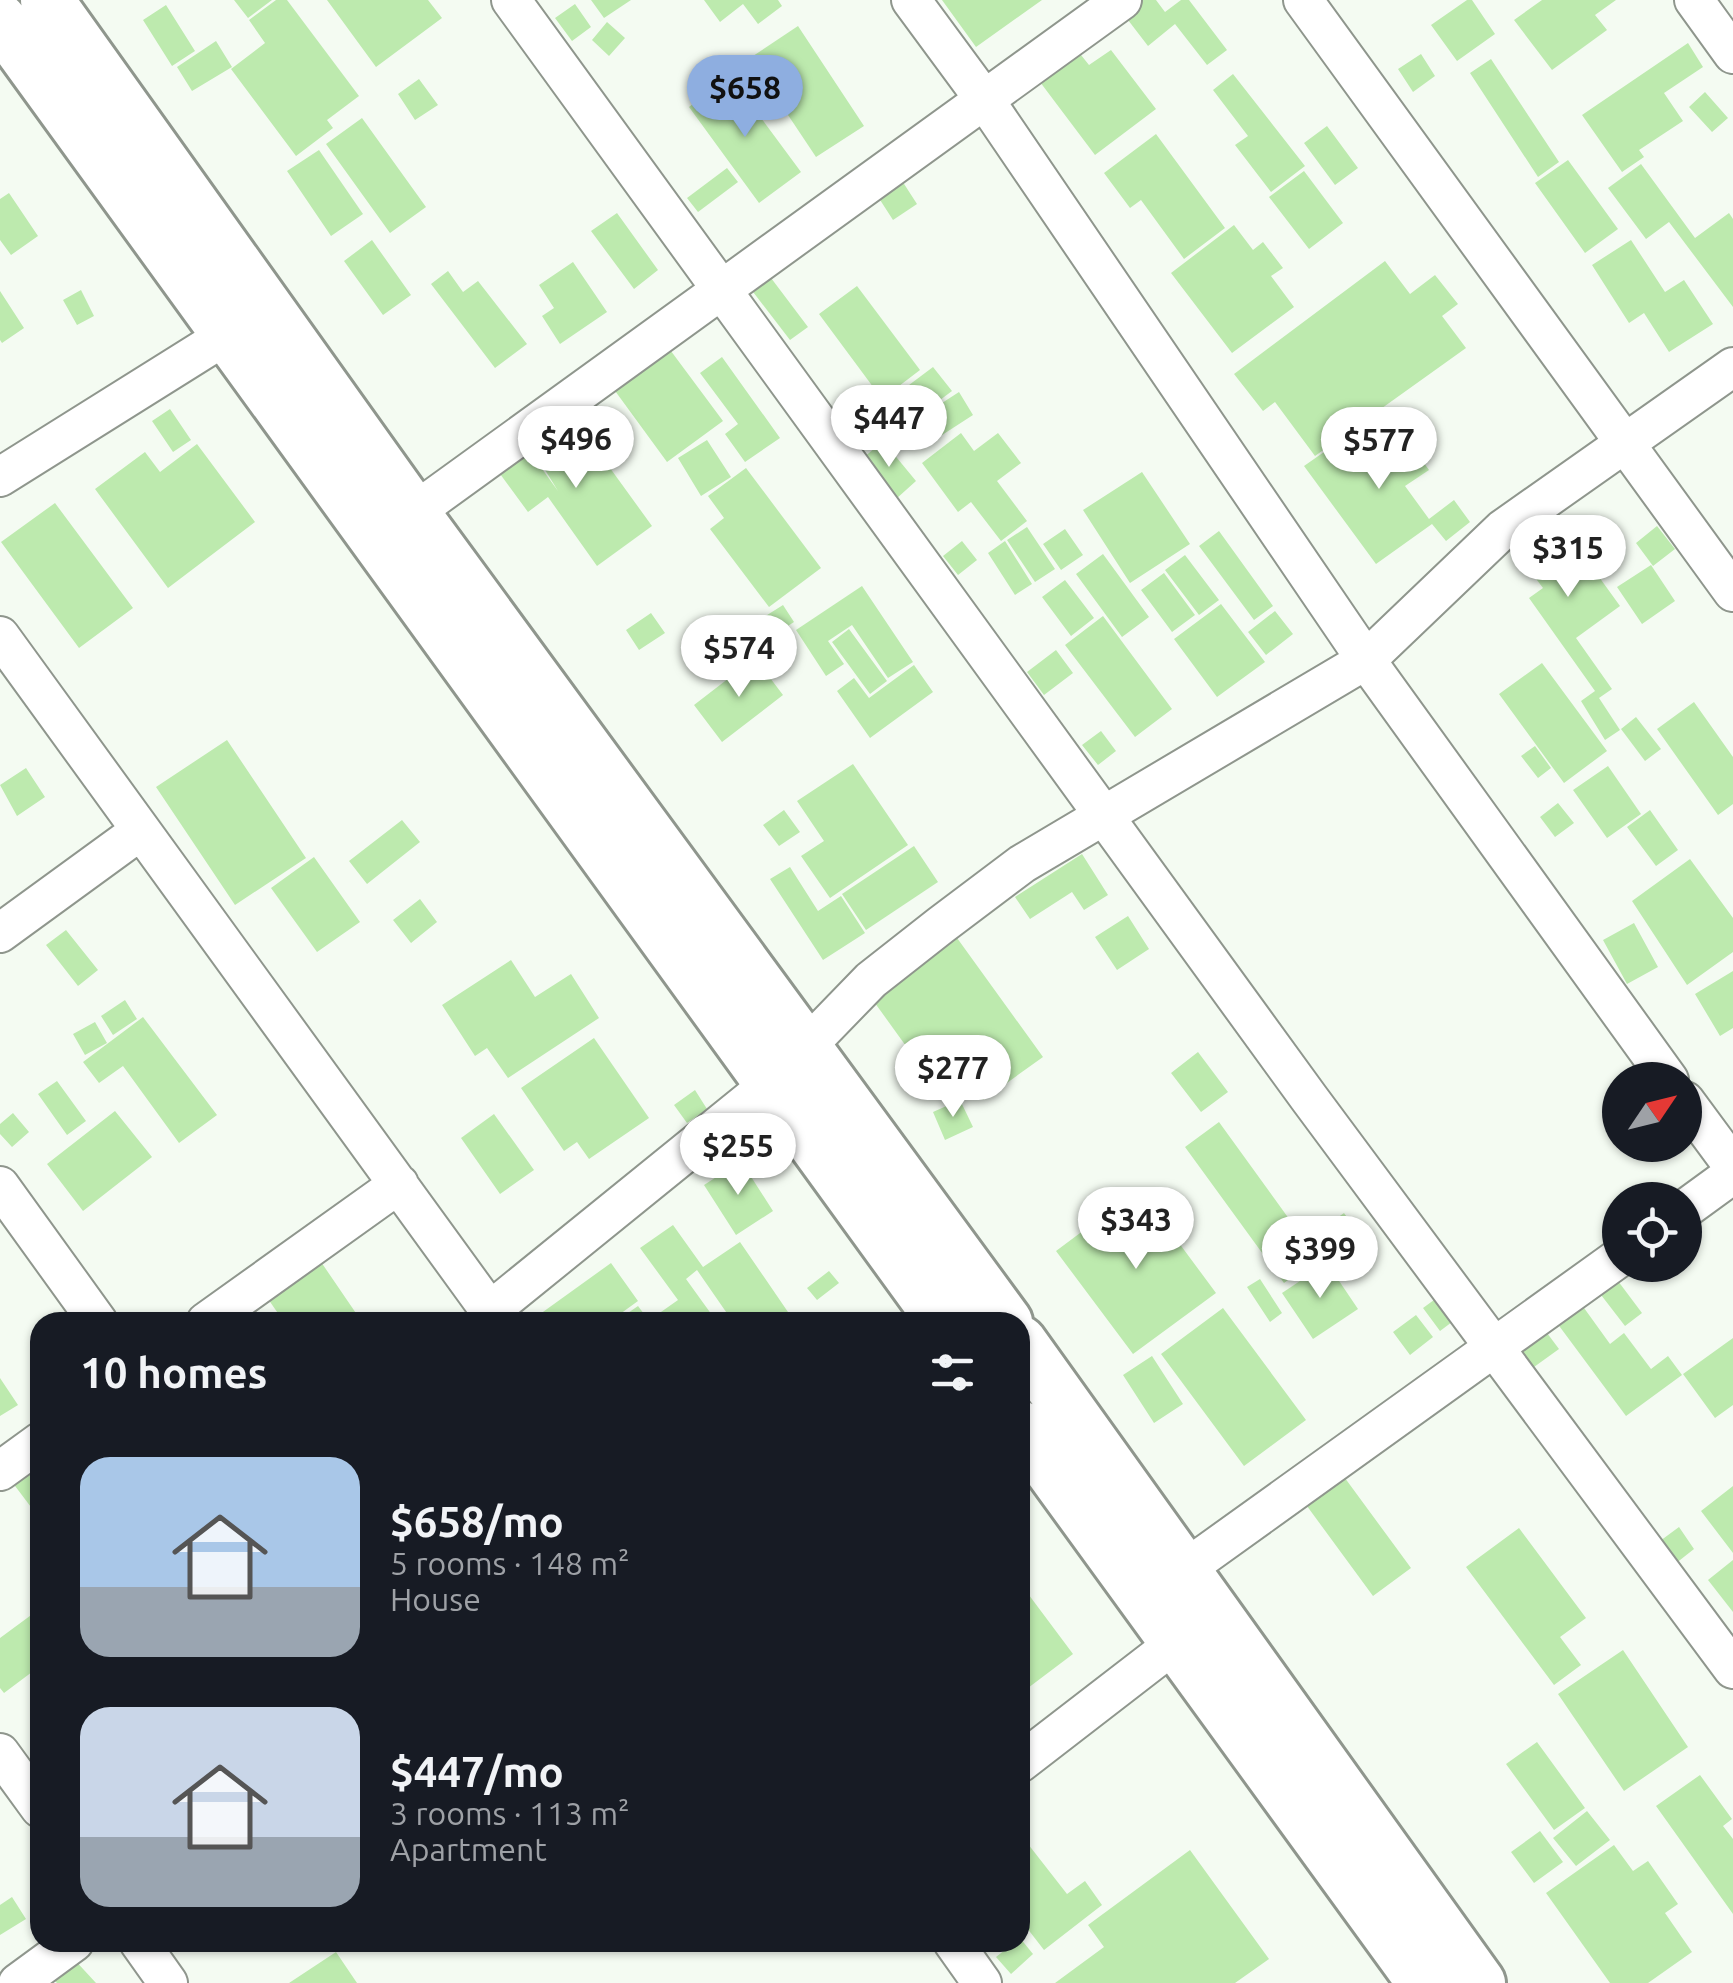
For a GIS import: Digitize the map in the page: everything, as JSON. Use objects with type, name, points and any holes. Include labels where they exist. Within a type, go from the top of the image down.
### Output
[{"type":"street","points":[[46,0],[248,321],[770,1084],[937,1312]]},
{"type":"street","points":[[512,0],[1103,816],[1733,1670]]},
{"type":"street","points":[[911,0],[984,100],[1366,660],[1656,1062]]},
{"type":"street","points":[[413,514],[1122,0]]},
{"type":"street","points":[[1303,0],[1733,592]]},
{"type":"street","points":[[1694,0],[1733,54]]},
{"type":"street","points":[[0,20],[413,514],[999,1312]]},
{"type":"street","points":[[0,477],[248,321]]},
{"type":"street","points":[[500,1312],[770,1084],[871,980],[955,914],[1022,864],[1366,660],[1503,528],[1733,367]]},
{"type":"street","points":[[0,636],[490,1312]]},
{"type":"street","points":[[0,933],[140,830]]},
{"type":"street","points":[[1702,1125],[1733,1166]]},
{"type":"street","points":[[1702,1197],[1733,1174]]},
{"type":"street","points":[[220,1312],[399,1184]]},
{"type":"street","points":[[0,1186],[91,1312]]},
{"type":"street","points":[[1184,1570],[1602,1270]]},
{"type":"street","points":[[1030,1356],[1479,1983]]},
{"type":"street","points":[[1030,1441],[1424,1983]]},
{"type":"street","points":[[0,1471],[30,1449]]},
{"type":"street","points":[[1030,1755],[1178,1641]]},
{"type":"street","points":[[0,1752],[30,1794]]},
{"type":"street","points":[[18,1983],[60,1952]]},
{"type":"street","points":[[145,1952],[168,1983]]},
{"type":"street","points":[[960,1952],[982,1983]]},
{"type":"building","points":[[234,0],[272,0],[248,18]]},
{"type":"building","points":[[276,0],[287,0],[359,96],[327,120],[333,128],[296,156],[231,69],[265,43],[249,20]]},
{"type":"building","points":[[327,0],[428,0],[442,18],[376,67]]},
{"type":"building","points":[[591,0],[631,0],[604,18]]},
{"type":"building","points":[[704,0],[778,0],[782,6],[758,24],[743,4],[720,22]]},
{"type":"building","points":[[942,0],[1042,0],[976,47]]},
{"type":"building","points":[[1128,0],[1156,0],[1165,12],[1181,0],[1189,0],[1227,50],[1207,65],[1175,24],[1148,46],[1118,7]]},
{"type":"building","points":[[1472,0],[1495,34],[1457,61],[1431,25]]},
{"type":"building","points":[[1542,0],[1616,0],[1595,15],[1607,30],[1552,70],[1514,20]]},
{"type":"building","points":[[575,4],[591,27],[572,41],[555,18]]},
{"type":"building","points":[[166,5],[195,51],[172,66],[143,20]]},
{"type":"building","points":[[607,22],[625,38],[609,56],[592,40]]},
{"type":"building","points":[[798,26],[864,126],[816,157],[750,58]]},
{"type":"building","points":[[216,41],[232,67],[192,91],[177,67]]},
{"type":"building","points":[[1688,43],[1703,67],[1664,93],[1683,121],[1639,150],[1644,157],[1622,172],[1582,115]]},
{"type":"building","points":[[1073,45],[1089,65],[1111,50],[1156,109],[1095,155],[1034,74]]},
{"type":"building","points":[[1421,54],[1435,76],[1413,92],[1398,69]]},
{"type":"building","points":[[1491,59],[1559,162],[1538,177],[1470,73]]},
{"type":"building","points":[[1233,74],[1305,166],[1271,192],[1235,145],[1248,136],[1213,90]]},
{"type":"building","points":[[730,76],[801,172],[759,203],[689,107]]},
{"type":"building","points":[[419,79],[438,105],[415,120],[398,94]]},
{"type":"building","points":[[1705,92],[1728,118],[1712,132],[1689,107]]},
{"type":"building","points":[[362,118],[426,207],[390,233],[326,144]]},
{"type":"building","points":[[1327,126],[1358,168],[1335,185],[1304,143]]},
{"type":"building","points":[[1156,134],[1225,228],[1184,259],[1141,200],[1130,208],[1104,173]]},
{"type":"building","points":[[319,150],[363,214],[331,236],[287,171]]},
{"type":"building","points":[[1568,160],[1618,229],[1585,253],[1535,183]]},
{"type":"building","points":[[1641,164],[1695,238],[1729,213],[1733,219],[1733,307],[1669,222],[1646,239],[1608,188]]},
{"type":"building","points":[[727,168],[738,182],[698,212],[687,198]]},
{"type":"building","points":[[1304,171],[1343,223],[1309,249],[1269,197]]},
{"type":"building","points":[[897,173],[917,204],[893,220],[873,189]]},
{"type":"building","points":[[9,193],[38,236],[11,255],[0,240],[0,199]]},
{"type":"building","points":[[617,213],[658,270],[634,289],[591,231]]},
{"type":"building","points":[[1234,225],[1253,250],[1263,242],[1283,268],[1271,276],[1294,307],[1232,353],[1171,273]]},
{"type":"building","points":[[372,240],[411,295],[383,315],[344,261]]},
{"type":"building","points":[[1631,240],[1665,292],[1684,280],[1713,324],[1669,352],[1644,313],[1629,323],[1592,265]]},
{"type":"building","points":[[1385,261],[1410,294],[1435,275],[1458,304],[1442,316],[1466,348],[1315,456],[1275,402],[1263,411],[1234,374]]},
{"type":"building","points":[[573,262],[607,312],[560,344],[542,316],[554,308],[539,285]]},
{"type":"building","points":[[765,270],[808,327],[790,340],[747,284]]},
{"type":"building","points":[[448,271],[463,292],[478,281],[527,344],[495,368],[431,284]]},
{"type":"building","points":[[857,286],[920,370],[882,399],[819,314]]},
{"type":"building","points":[[81,290],[94,316],[77,325],[63,300]]},
{"type":"building","points":[[0,291],[24,328],[2,343],[0,340]]},
{"type":"building","points":[[665,343],[723,421],[667,462],[610,384]]},
{"type":"building","points":[[722,357],[780,438],[745,462],[725,434],[738,424],[700,373]]},
{"type":"building","points":[[933,367],[952,391],[916,418],[897,394]]},
{"type":"building","points":[[959,392],[973,415],[939,437],[925,414]]},
{"type":"building","points":[[170,409],[191,440],[173,452],[152,421]]},
{"type":"building","points":[[576,421],[652,526],[597,566],[548,497],[528,512],[492,463],[522,441],[558,491],[534,452]]},
{"type":"building","points":[[1367,422],[1385,447],[1403,434],[1429,470],[1405,486],[1429,519],[1454,500],[1470,522],[1446,541],[1432,524],[1376,564],[1304,466]]},
{"type":"building","points":[[961,433],[974,451],[998,433],[1021,463],[997,481],[1027,521],[1001,541],[971,502],[958,512],[922,463]]},
{"type":"building","points":[[707,440],[731,477],[701,496],[678,458]]},
{"type":"building","points":[[883,441],[916,481],[896,499],[862,459]]},
{"type":"building","points":[[197,444],[255,522],[168,588],[95,489],[145,452],[160,472]]},
{"type":"building","points":[[746,468],[821,568],[769,607],[710,529],[724,518],[708,496]]},
{"type":"building","points":[[1142,472],[1190,544],[1130,583],[1083,510]]},
{"type":"building","points":[[55,503],[133,608],[79,648],[1,542]]},
{"type":"building","points":[[1550,509],[1620,606],[1576,638],[1612,689],[1599,698],[1620,730],[1605,740],[1581,701],[1595,691],[1529,598],[1543,588],[1507,540]]},
{"type":"building","points":[[1657,526],[1675,549],[1653,566],[1636,543]]},
{"type":"building","points":[[1027,527],[1055,569],[1035,582],[1007,540]]},
{"type":"building","points":[[1065,529],[1083,555],[1061,570],[1043,544]]},
{"type":"building","points":[[1219,531],[1273,606],[1254,620],[1199,546]]},
{"type":"building","points":[[962,541],[977,560],[958,575],[943,556]]},
{"type":"building","points":[[1005,541],[1032,584],[1015,595],[988,553]]},
{"type":"building","points":[[1103,554],[1149,617],[1122,637],[1076,574]]},
{"type":"building","points":[[1185,555],[1219,600],[1199,615],[1165,570]]},
{"type":"building","points":[[1651,565],[1675,601],[1642,624],[1617,587]]},
{"type":"building","points":[[1164,573],[1195,615],[1172,632],[1141,590]]},
{"type":"building","points":[[1065,580],[1094,618],[1071,636],[1042,597]]},
{"type":"building","points":[[862,586],[913,662],[888,678],[852,625],[828,641],[844,664],[826,676],[796,630]]},
{"type":"building","points":[[1221,604],[1265,662],[1217,697],[1174,639]]},
{"type":"building","points":[[783,605],[794,622],[757,646],[745,629]]},
{"type":"building","points":[[1275,611],[1293,634],[1266,655],[1248,632]]},
{"type":"building","points":[[651,613],[665,633],[639,650],[626,630]]},
{"type":"building","points":[[1103,616],[1172,709],[1135,737],[1065,645]]},
{"type":"building","points":[[849,629],[887,681],[870,694],[832,642]]},
{"type":"building","points":[[1056,650],[1073,673],[1044,695],[1027,672]]},
{"type":"building","points":[[755,658],[783,695],[722,742],[694,705]]},
{"type":"building","points":[[1542,663],[1607,751],[1564,783],[1499,694]]},
{"type":"building","points":[[914,665],[933,692],[870,738],[837,691],[854,678],[869,698]]},
{"type":"building","points":[[1694,702],[1733,757],[1733,804],[1718,815],[1657,729]]},
{"type":"building","points":[[1636,717],[1661,749],[1645,761],[1621,729]]},
{"type":"building","points":[[1101,731],[1116,751],[1098,765],[1082,745]]},
{"type":"building","points":[[227,740],[306,858],[235,905],[156,787]]},
{"type":"building","points":[[1535,746],[1551,768],[1538,778],[1521,756]]},
{"type":"building","points":[[853,764],[908,845],[830,898],[801,856],[824,841],[797,801]]},
{"type":"building","points":[[1608,766],[1641,814],[1607,838],[1573,790]]},
{"type":"building","points":[[26,768],[45,797],[17,816],[0,785]]},
{"type":"building","points":[[1558,803],[1574,823],[1555,837],[1540,817]]},
{"type":"building","points":[[784,810],[800,832],[779,846],[763,825]]},
{"type":"building","points":[[1650,810],[1678,850],[1656,866],[1627,827]]},
{"type":"building","points":[[402,820],[420,842],[367,884],[349,861]]},
{"type":"building","points":[[914,846],[938,882],[866,930],[842,894]]},
{"type":"building","points":[[1082,854],[1108,895],[1084,910],[1072,892],[1030,919],[1015,897]]},
{"type":"building","points":[[314,857],[360,922],[317,952],[271,888]]},
{"type":"building","points":[[1690,859],[1733,918],[1733,952],[1687,985],[1632,901]]},
{"type":"building","points":[[790,867],[818,911],[841,896],[865,933],[823,960],[770,879]]},
{"type":"building","points":[[420,899],[437,922],[411,943],[393,920]]},
{"type":"building","points":[[1128,916],[1149,949],[1117,970],[1095,937]]},
{"type":"building","points":[[1634,923],[1658,967],[1627,984],[1603,940]]},
{"type":"building","points":[[66,930],[98,970],[78,986],[46,945]]},
{"type":"building","points":[[952,931],[1043,1057],[983,1100],[972,1086],[947,1103],[867,992]]},
{"type":"building","points":[[511,960],[535,997],[571,974],[599,1018],[508,1078],[487,1048],[475,1056],[442,1005]]},
{"type":"building","points":[[1733,971],[1733,1028],[1720,1036],[1695,994]]},
{"type":"building","points":[[125,1000],[137,1019],[113,1035],[101,1016]]},
{"type":"building","points":[[143,1017],[217,1115],[179,1143],[123,1066],[99,1083],[83,1062]]},
{"type":"building","points":[[95,1022],[107,1043],[85,1055],[73,1034]]},
{"type":"building","points":[[594,1038],[649,1118],[589,1159],[577,1142],[564,1151],[521,1088]]},
{"type":"building","points":[[1198,1052],[1228,1092],[1201,1112],[1171,1073]]},
{"type":"building","points":[[57,1081],[86,1121],[67,1135],[38,1094]]},
{"type":"building","points":[[695,1090],[707,1109],[687,1123],[674,1105]]},
{"type":"building","points":[[960,1100],[973,1127],[945,1140],[933,1112]]},
{"type":"building","points":[[115,1111],[152,1157],[83,1211],[47,1164]]},
{"type":"building","points":[[13,1113],[29,1132],[12,1147],[0,1134],[0,1124]]},
{"type":"building","points":[[494,1114],[534,1170],[500,1194],[461,1138]]},
{"type":"building","points":[[1219,1122],[1305,1241],[1344,1213],[1356,1230],[1284,1283],[1185,1147]]},
{"type":"building","points":[[741,1161],[773,1211],[736,1235],[704,1185]]},
{"type":"building","points":[[1139,1189],[1216,1293],[1133,1354],[1056,1251]]},
{"type":"building","points":[[673,1225],[703,1267],[740,1242],[788,1312],[726,1312],[697,1270],[686,1279],[710,1312],[661,1312],[678,1300],[640,1248]]},
{"type":"building","points":[[319,1259],[355,1312],[277,1312],[266,1296]]},
{"type":"building","points":[[611,1263],[638,1301],[623,1312],[543,1312]]},
{"type":"building","points":[[1327,1263],[1358,1309],[1313,1339],[1282,1293]]},
{"type":"building","points":[[829,1271],[839,1283],[817,1300],[807,1288]]},
{"type":"building","points":[[1260,1279],[1282,1313],[1270,1322],[1247,1287]]},
{"type":"building","points":[[1609,1282],[1619,1282],[1642,1313],[1625,1326],[1598,1291]]},
{"type":"building","points":[[1438,1297],[1456,1319],[1440,1331],[1423,1308]]},
{"type":"building","points":[[1579,1301],[1610,1344],[1624,1333],[1651,1369],[1668,1356],[1682,1375],[1626,1416],[1554,1319]]},
{"type":"building","points":[[1223,1308],[1306,1420],[1244,1466],[1161,1354]]},
{"type":"building","points":[[1416,1315],[1433,1337],[1410,1355],[1393,1332]]},
{"type":"building","points":[[1544,1329],[1559,1349],[1534,1367],[1519,1347]]},
{"type":"building","points":[[1733,1338],[1733,1405],[1715,1418],[1683,1374]]},
{"type":"building","points":[[1152,1356],[1183,1404],[1154,1423],[1123,1375]]},
{"type":"building","points":[[0,1378],[18,1405],[0,1416]]},
{"type":"building","points":[[30,1468],[30,1506],[12,1482]]},
{"type":"building","points":[[1342,1474],[1411,1568],[1373,1596],[1304,1502]]},
{"type":"building","points":[[1733,1486],[1733,1553],[1701,1511]]},
{"type":"building","points":[[1679,1527],[1694,1549],[1675,1564],[1660,1541]]},
{"type":"building","points":[[1519,1528],[1586,1618],[1560,1637],[1581,1665],[1554,1685],[1466,1567]]},
{"type":"building","points":[[1733,1560],[1733,1612],[1708,1580]]},
{"type":"building","points":[[1030,1596],[1073,1654],[1030,1686]]},
{"type":"building","points":[[30,1616],[30,1674],[4,1693],[0,1688],[0,1638]]},
{"type":"building","points":[[1623,1650],[1688,1747],[1624,1791],[1558,1694]]},
{"type":"building","points":[[1537,1742],[1585,1808],[1554,1830],[1506,1764]]},
{"type":"building","points":[[1700,1775],[1732,1819],[1723,1826],[1733,1839],[1733,1914],[1656,1806]]},
{"type":"building","points":[[1587,1811],[1610,1840],[1576,1866],[1553,1838]]},
{"type":"building","points":[[1540,1831],[1563,1862],[1534,1883],[1511,1852]]},
{"type":"building","points":[[1614,1845],[1633,1871],[1648,1861],[1678,1904],[1665,1913],[1692,1952],[1648,1983],[1610,1983],[1546,1893]]},
{"type":"building","points":[[1030,1847],[1067,1894],[1085,1881],[1102,1905],[1044,1950],[1030,1932]]},
{"type":"building","points":[[1190,1850],[1269,1959],[1235,1983],[1055,1983],[1104,1947],[1088,1925]]},
{"type":"building","points":[[12,1897],[26,1919],[0,1935],[0,1905]]},
{"type":"building","points":[[1030,1950],[1033,1954],[1011,1974],[996,1957],[1002,1952]]},
{"type":"building","points":[[336,1952],[357,1983],[289,1983]]},
{"type":"building","points":[[72,1957],[96,1983],[57,1983],[51,1977]]}]
